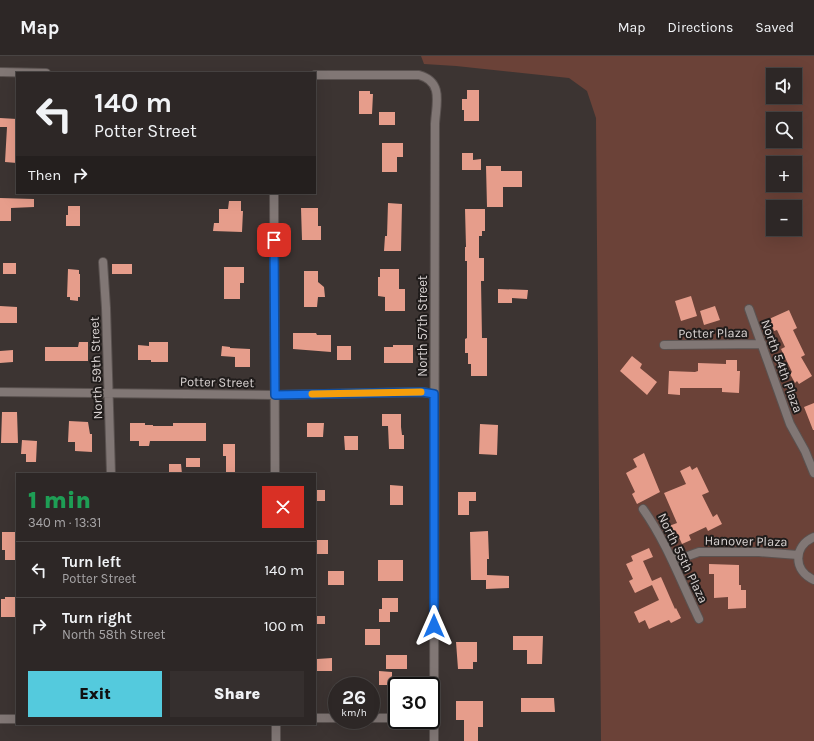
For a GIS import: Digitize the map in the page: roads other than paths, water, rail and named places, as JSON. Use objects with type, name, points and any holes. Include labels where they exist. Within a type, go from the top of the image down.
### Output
[{"type":"street","points":[[0,72],[16,72]]},
{"type":"street","name":"North 57th Street","points":[[316,75],[419,75],[430,80],[437,93],[435,124],[432,677]]},
{"type":"street","points":[[274,194],[275,473]]},
{"type":"street","name":"North 59th Street","points":[[103,262],[111,473]]},
{"type":"street","name":"North 54th Plaza","points":[[749,309],[790,424],[805,451],[814,473]]},
{"type":"street","name":"Potter Plaza","points":[[664,345],[762,344]]},
{"type":"street","name":"Potter Street","points":[[0,392],[275,395],[422,392],[434,394]]},
{"type":"street","name":"North 55th Plaza","points":[[644,509],[671,558],[699,619]]},
{"type":"street","points":[[814,537],[806,541],[801,547],[798,555],[798,563],[801,570],[806,577],[814,580]]},
{"type":"street","name":"Hanover Plaza","points":[[671,558],[684,557],[698,552],[759,552],[798,555]]},
{"type":"street","points":[[316,718],[328,718]]},
{"type":"street","points":[[0,719],[16,719]]},
{"type":"street","points":[[276,725],[276,741]]},
{"type":"street","name":"North 57th Street","points":[[433,729],[434,741]]}]
